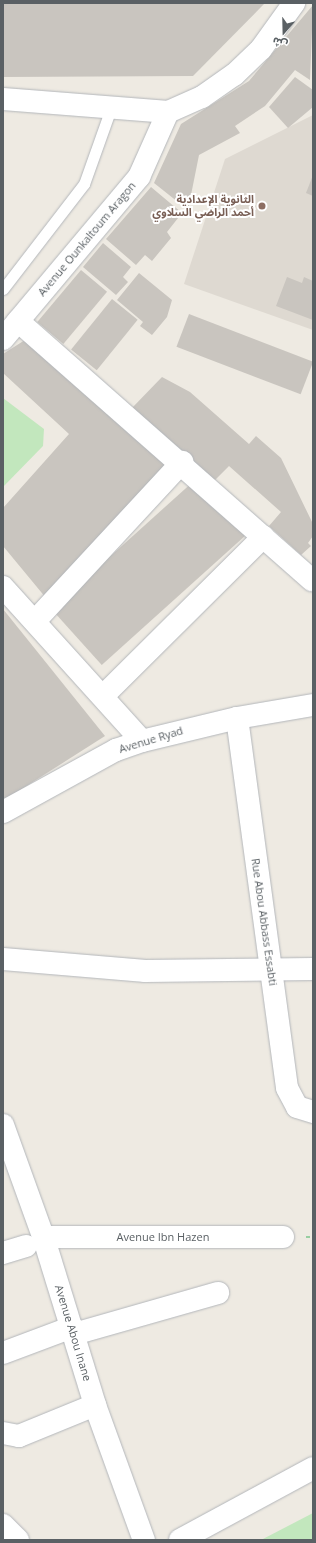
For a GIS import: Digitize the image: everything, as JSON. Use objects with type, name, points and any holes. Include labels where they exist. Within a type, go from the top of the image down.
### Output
[{"type":"street","points":[[3,99],[168,112],[202,97],[234,75],[261,49],[294,3]]},
{"type":"street","name":"Avenue Ounkaltoum Aragon","points":[[3,338],[138,177],[168,112]]},
{"type":"street","points":[[18,321],[182,462],[313,582]]},
{"type":"street","points":[[36,621],[182,462]]},
{"type":"street","points":[[103,696],[263,537]]},
{"type":"street","points":[[3,587],[36,621],[142,741]]},
{"type":"street","name":"Avenue Ryad","points":[[3,812],[116,750],[142,741],[236,718],[313,705]]},
{"type":"street","name":"Rue Abou Abbass Essabti","points":[[236,718],[287,1088],[297,1107],[313,1112]]},
{"type":"street","points":[[3,959],[145,971],[270,972],[313,969]]},
{"type":"street","name":"Avenue Abou Inane","points":[[3,1125],[34,1242],[73,1331],[95,1405],[144,1540]]},
{"type":"street","name":"Avenue Ibn Hazen","points":[[3,1253],[34,1242],[283,1237]]},
{"type":"street","points":[[3,1353],[73,1331],[218,1293]]},
{"type":"street","points":[[3,1433],[19,1436],[95,1405]]},
{"type":"street","points":[[180,1540],[313,1468]]},
{"type":"street","points":[[3,1525],[18,1540]]},
{"type":"lane","points":[[3,289],[84,184],[111,108]]},
{"type":"shaded area","name":"الثانوية الإعدادية أحمد الراضي السلاوي","points":[[313,115],[313,330],[184,284],[225,159]]},
{"type":"green space","points":[[3,398],[44,429],[43,446],[3,487]]},
{"type":"green space","points":[[313,1513],[313,1540],[261,1540]]},
{"type":"building","points":[[3,3],[265,3],[193,76],[3,77]]},
{"type":"building","points":[[313,5],[310,80],[295,70],[265,106],[235,126],[240,133],[199,155],[188,210],[154,183],[181,124],[249,81]]},
{"type":"building","points":[[295,77],[313,90],[313,107],[288,128],[269,107]]},
{"type":"building","points":[[313,175],[313,196],[306,193]]},
{"type":"building","points":[[151,187],[182,213],[167,232],[171,238],[152,261],[145,255],[136,265],[106,239]]},
{"type":"building","points":[[103,243],[131,267],[123,277],[128,282],[116,295],[83,267]]},
{"type":"building","points":[[81,270],[107,292],[63,344],[37,322]]},
{"type":"building","points":[[139,273],[172,300],[167,317],[152,335],[140,326],[143,322],[117,300]]},
{"type":"building","points":[[287,277],[302,283],[304,277],[313,281],[313,320],[276,306]]},
{"type":"building","points":[[112,299],[138,320],[97,370],[71,350]]},
{"type":"building","points":[[189,314],[313,362],[301,394],[176,347]]},
{"type":"building","points":[[25,340],[170,464],[46,598],[3,546],[3,508],[69,434],[3,373],[3,354]]},
{"type":"building","points":[[162,377],[190,392],[249,444],[256,436],[281,458],[313,524],[313,536],[308,543],[311,546],[301,555],[269,526],[281,512],[229,466],[214,481],[131,409]]},
{"type":"building","points":[[195,480],[245,536],[102,665],[52,609]]},
{"type":"building","points":[[3,609],[105,736],[3,801]]},
{"type":"place","name":"الثانوية الإعدادية أحمد الراضي السلاوي","points":[[262,206]]}]
